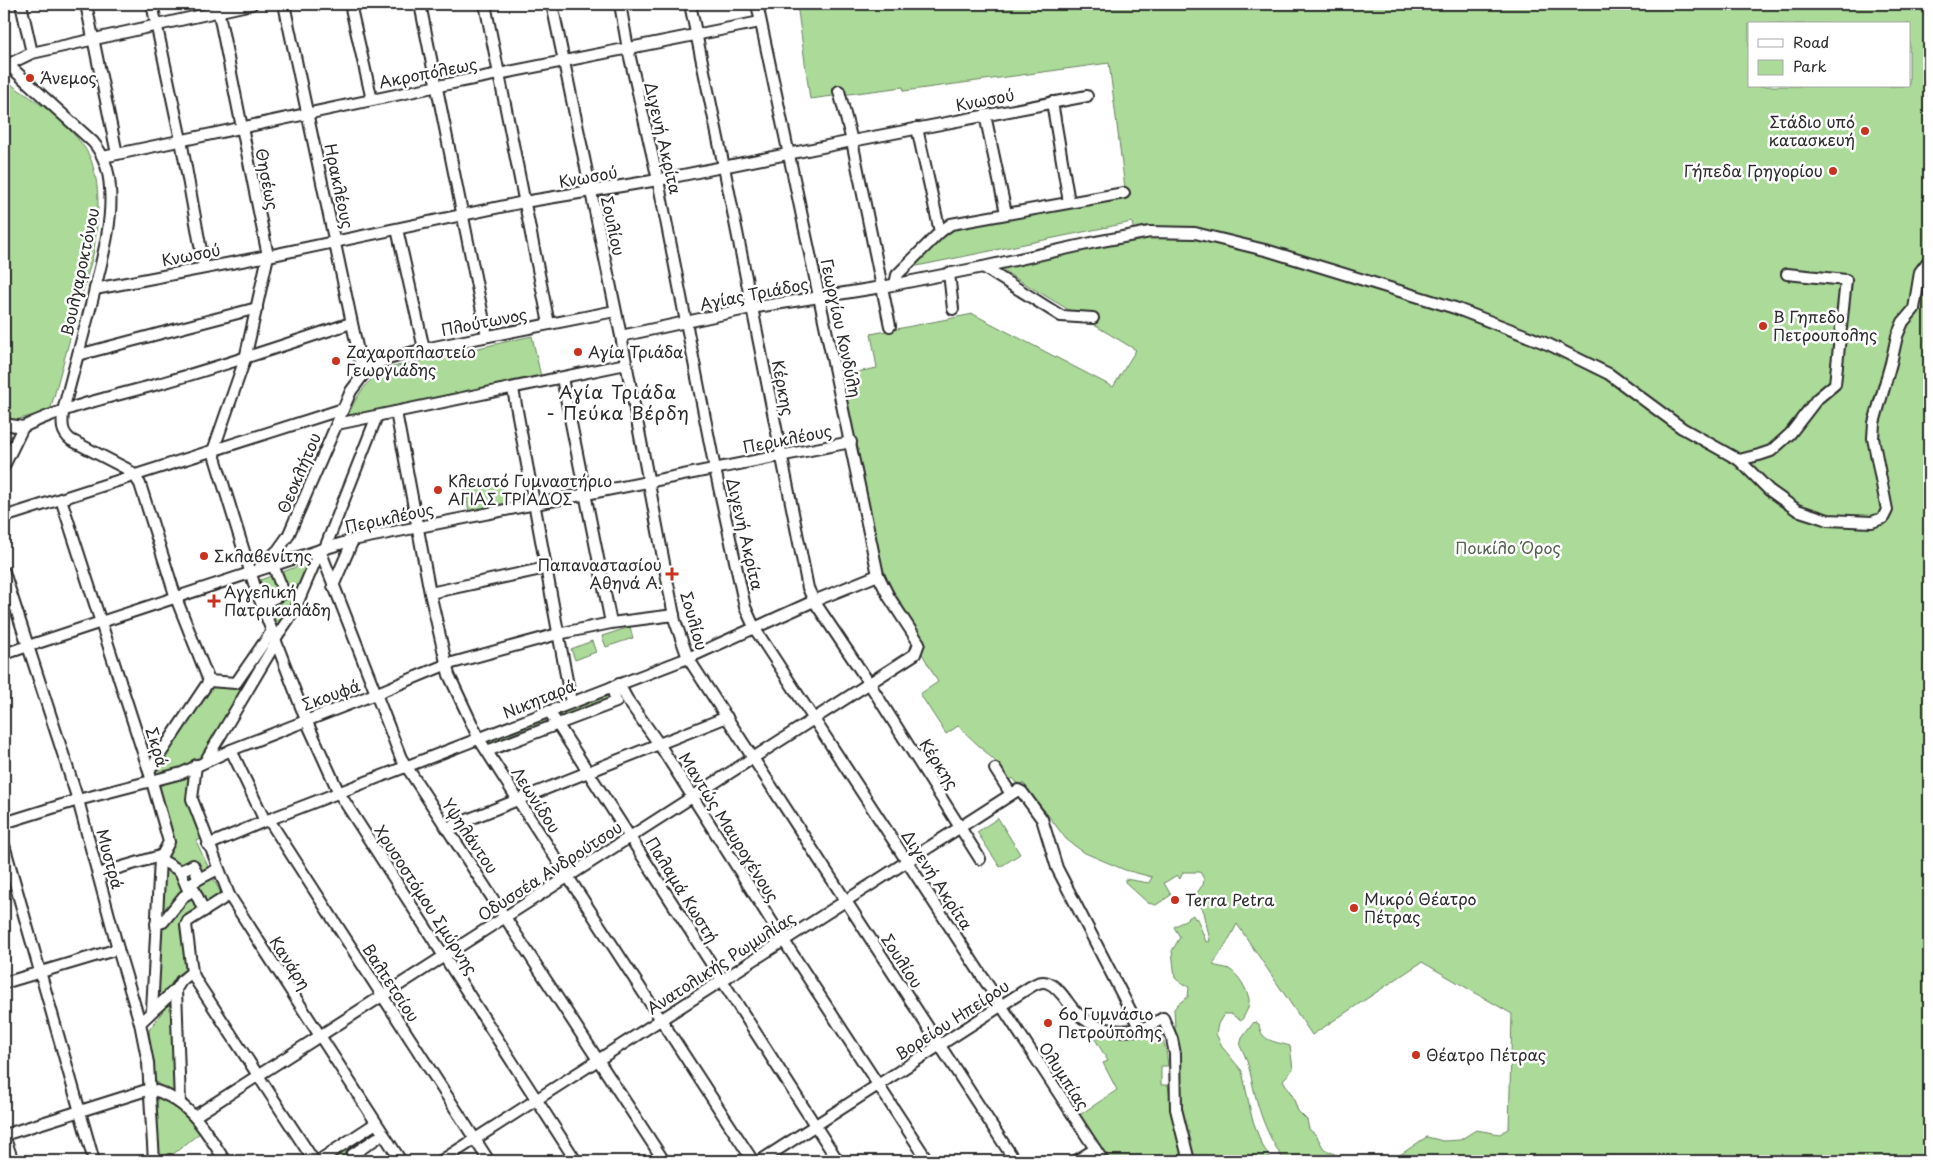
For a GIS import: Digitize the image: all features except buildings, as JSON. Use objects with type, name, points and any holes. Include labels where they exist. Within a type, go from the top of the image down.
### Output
[{"type":"street","points":[[21,4],[32,53]]},
{"type":"street","points":[[86,4],[117,154]]},
{"type":"street","points":[[152,4],[181,140],[204,268]]},
{"type":"street","points":[[5,63],[32,53],[156,25],[218,7],[252,4]]},
{"type":"street","name":"Ηρακλέους","points":[[284,4],[363,375]]},
{"type":"street","points":[[350,4],[372,100]]},
{"type":"street","points":[[420,4],[464,214],[487,336]]},
{"type":"street","points":[[485,4],[549,324]]},
{"type":"street","name":"Σουλίου","points":[[552,4],[621,336],[674,615],[682,644],[688,658],[752,758],[1016,1161]]},
{"type":"street","name":"Διγενή Ακρίτα","points":[[620,4],[745,607],[755,629],[815,718],[1001,1006]]},
{"type":"street","name":"Κέρκης","points":[[690,4],[808,588],[814,601],[869,682],[980,858]]},
{"type":"street","name":"Γεωργίου Κονδύλη","points":[[757,4],[878,575],[889,597],[919,643],[919,648]]},
{"type":"street","name":"Θησέως","points":[[213,450],[245,359],[268,256],[218,7]]},
{"type":"street","name":"Ακροπόλεως","points":[[103,157],[438,86],[760,22]]},
{"type":"street","name":"Βουλγαροκτόνου","points":[[5,63],[99,149],[103,157],[110,189],[110,209],[104,248],[63,412]]},
{"type":"street","points":[[839,91],[852,140],[890,326]]},
{"type":"street","name":"Κνωσού","points":[[95,289],[268,256],[524,202],[658,180],[852,140],[1087,96]]},
{"type":"street","points":[[1052,102],[1069,202]]},
{"type":"street","points":[[985,115],[1006,213]]},
{"type":"street","points":[[917,128],[940,232]]},
{"type":"street","points":[[895,284],[897,275],[940,232],[951,224],[1124,193]]},
{"type":"street","points":[[397,229],[424,349]]},
{"type":"street","name":"Αγίας Τριάδος","points":[[621,336],[752,308],[882,287],[1150,232],[1196,233],[1269,251],[1455,308],[1550,345],[1609,374],[1682,428],[1739,460],[1768,490],[1797,510],[1828,520],[1872,522],[1883,518],[1887,510],[1873,438],[1874,423],[1891,363],[1896,336],[1903,322],[1914,309],[1920,272],[1929,260]]},
{"type":"street","points":[[983,267],[1061,316],[1093,318]]},
{"type":"street","points":[[949,273],[954,309]]},
{"type":"street","points":[[1739,460],[1759,456],[1776,447],[1790,434],[1816,399],[1835,384],[1846,280],[1788,274]]},
{"type":"street","points":[[78,355],[257,308]]},
{"type":"street","name":"Πλούτωνος","points":[[363,375],[382,361],[424,349],[615,311]]},
{"type":"street","points":[[4,424],[23,427],[63,412],[245,359],[351,323]]},
{"type":"street","points":[[337,424],[513,389],[626,364]]},
{"type":"street","name":"Θεοκλήτου","points":[[251,573],[274,555],[288,536],[354,385],[363,375]]},
{"type":"street","points":[[562,378],[612,623]]},
{"type":"street","points":[[513,389],[558,634],[574,701],[581,715]]},
{"type":"street","points":[[4,517],[343,409]]},
{"type":"street","points":[[63,412],[62,427],[68,438],[127,469],[140,484],[176,598],[209,681]]},
{"type":"street","name":"Λεωνίδου","points":[[396,412],[445,665],[479,739],[752,1161]]},
{"type":"street","points":[[209,681],[236,684],[294,611],[323,549],[377,416]]},
{"type":"street","points":[[4,466],[23,427]]},
{"type":"street","name":"Περικλέους","points":[[4,654],[353,540],[851,442]]},
{"type":"street","name":"Χρυσοστόμου Σμύρνης","points":[[213,450],[251,573],[274,637],[306,720],[339,793],[576,1161]]},
{"type":"street","name":"Σκρά","points":[[61,499],[150,776],[169,842],[160,857],[152,1011]]},
{"type":"street","points":[[333,586],[353,540]]},
{"type":"street","name":"Υψηλάντου","points":[[323,549],[333,586],[401,758],[664,1161]]},
{"type":"street","points":[[262,604],[284,593],[273,565]]},
{"type":"street","points":[[430,593],[546,568]]},
{"type":"street","name":"Μυστρά","points":[[4,572],[78,800],[140,1023],[148,1063],[154,1161]]},
{"type":"street","name":"Νικηταρά","points":[[208,845],[267,820],[688,658],[814,601],[878,575]]},
{"type":"street","name":"Σκουφά","points":[[4,823],[150,776],[182,773],[231,750],[445,665],[558,634],[612,623],[674,615]]},
{"type":"street","points":[[201,763],[274,637]]},
{"type":"street","name":"Οδυσσέα Ανδρούτσου","points":[[195,1116],[445,957],[869,682],[916,654],[919,648]]},
{"type":"street","points":[[150,776],[209,681]]},
{"type":"street","name":"Νικηταρά","points":[[487,751],[616,702],[616,686]]},
{"type":"street","name":"Μαντώς Μαυρογένους","points":[[616,686],[659,744],[784,941],[928,1161]]},
{"type":"street","points":[[589,695],[594,710]]},
{"type":"street","name":"Παλαμά Κωστή","points":[[549,711],[838,1161]]},
{"type":"street","points":[[533,717],[539,731]]},
{"type":"street","points":[[447,828],[727,718]]},
{"type":"street","points":[[506,728],[510,742]]},
{"type":"street","name":"Βαλτετσίου","points":[[231,750],[267,820],[489,1161]]},
{"type":"street","name":"Κανάρη","points":[[201,763],[192,799],[208,845],[229,895],[401,1161]]},
{"type":"street","points":[[995,769],[1014,792],[1022,792],[1042,819],[1058,868],[1140,1029]]},
{"type":"street","name":"Ανατολικής Ρωμυλίας","points":[[441,1161],[1014,792]]},
{"type":"street","points":[[4,845],[94,1161]]},
{"type":"street","points":[[98,874],[160,857],[180,871],[204,911]]},
{"type":"street","points":[[180,871],[193,865],[199,879]]},
{"type":"street","points":[[192,892],[192,883],[218,869]]},
{"type":"street","points":[[156,924],[163,922],[184,896],[192,892]]},
{"type":"street","points":[[229,895],[186,924],[192,972],[259,1076],[316,1161],[376,1123]]},
{"type":"street","points":[[4,983],[118,949]]},
{"type":"street","points":[[140,1023],[176,989],[180,981],[192,972]]},
{"type":"street","name":"Βορείου Ηπείρου","points":[[760,1161],[1030,986],[1040,982],[1048,982],[1054,986],[1077,1013],[1094,1024],[1119,1031],[1140,1029],[1163,1018],[1172,1039],[1175,1054],[1176,1109],[1189,1161]]},
{"type":"street","points":[[176,989],[180,1103]]},
{"type":"street","name":"Ολυμπίας","points":[[1001,1006],[1103,1161]]},
{"type":"street","points":[[13,1161],[4,1136],[150,1089],[180,1103],[195,1116],[225,1161]]},
{"type":"street","points":[[344,1144],[355,1158],[377,1138]]},
{"type":"street","points":[[1076,1161],[1095,1149]]},
{"type":"green space","name":"Ποικίλο Όρος","points":[[797,4],[1929,4],[1929,1161],[1385,1161],[1401,1154],[1427,1137],[1443,1141],[1460,1140],[1476,1130],[1500,1134],[1509,1128],[1512,1014],[1422,962],[1312,1035],[1237,924],[1213,965],[1229,969],[1236,974],[1246,991],[1249,1005],[1241,1021],[1231,1014],[1224,1014],[1218,1024],[1216,1034],[1223,1048],[1242,1071],[1252,1118],[1261,1143],[1272,1161],[1194,1161],[1179,1104],[1174,1009],[1188,997],[1189,987],[1175,978],[1172,951],[1180,937],[1174,927],[1193,915],[1195,919],[1197,918],[1206,942],[1210,941],[1204,912],[1198,902],[1201,900],[1197,893],[1203,885],[1204,879],[1200,872],[1183,872],[1180,879],[1177,875],[1164,883],[1171,895],[1156,905],[1148,903],[1125,882],[1125,879],[1149,883],[1152,877],[1125,870],[1085,853],[1066,839],[1024,784],[1017,783],[1013,778],[1010,781],[996,762],[958,726],[946,734],[920,694],[938,682],[920,650],[925,642],[888,582],[883,569],[842,375],[877,368],[871,334],[973,314],[1113,387],[1136,350],[1002,270],[1000,267],[1135,238],[1132,222],[912,267],[952,227],[1126,196],[1109,63],[904,91],[903,87],[810,99]]},
{"type":"green space","points":[[4,77],[54,115],[83,145],[91,160],[97,183],[98,208],[93,255],[50,411],[4,423]]},
{"type":"green space","points":[[532,336],[541,377],[347,418],[362,390],[384,369]]},
{"type":"green space","points":[[501,479],[506,504],[469,511],[464,486]]},
{"type":"green space","points":[[310,562],[292,609],[277,629],[260,580]]},
{"type":"green space","points":[[630,627],[633,638],[606,647],[602,636]]},
{"type":"green space","points":[[592,641],[596,652],[575,660],[571,649]]},
{"type":"green space","points":[[264,649],[267,651],[209,747],[187,765],[166,771],[159,771],[155,768],[206,689],[214,684],[238,686]]},
{"type":"green space","points":[[615,691],[623,698],[562,718],[560,716],[562,712]]},
{"type":"green space","points":[[546,717],[549,724],[491,746],[488,744],[489,739]]},
{"type":"green space","points":[[185,776],[190,781],[204,838],[196,841],[222,896],[181,922],[189,972],[177,978],[175,985],[165,994],[156,992],[162,864],[172,842],[155,784]]},
{"type":"green space","points":[[998,818],[1020,854],[1000,867],[977,832]]},
{"type":"green space","points":[[170,1001],[175,1094],[159,1085],[154,1079],[149,1030]]},
{"type":"green space","points":[[1254,1022],[1259,1024],[1265,1038],[1290,1046],[1293,1069],[1283,1080],[1293,1097],[1298,1111],[1307,1120],[1309,1129],[1316,1135],[1324,1149],[1349,1161],[1285,1161],[1280,1154],[1271,1139],[1261,1115],[1248,1065],[1240,1046],[1242,1038]]},
{"type":"green space","points":[[1154,1027],[1161,1036],[1166,1050],[1168,1066],[1161,1066],[1161,1085],[1168,1085],[1178,1143],[1184,1161],[1108,1161],[1078,1116],[1117,1090],[1103,1063],[1108,1061],[1095,1039],[1113,1033]]},
{"type":"green space","points":[[159,1097],[177,1107],[201,1132],[167,1159],[168,1161],[157,1161],[154,1102]]},
{"type":"green space","points":[[371,1128],[378,1139],[354,1155],[358,1161],[322,1161]]},
{"type":"place","name":"Άνεμος","points":[[30,78]]},
{"type":"place","name":"Στάδιο υπό κατασκευή","points":[[1865,131]]},
{"type":"place","name":"Γήπεδα Γρηγορίου","points":[[1833,171]]},
{"type":"place","name":"Β Γηπεδο Πετρουπολης","points":[[1763,326]]},
{"type":"place","name":"Αγία Τριάδα","points":[[578,352]]},
{"type":"place","name":"Ζαχαροπλαστείο Γεωργιάδης","points":[[336,361]]},
{"type":"place","name":"Κλειστό Γυμναστήριο ΑΓΙΑΣ ΤΡΙΑΔΟΣ","points":[[438,490]]},
{"type":"place","name":"Σκλαβενίτης","points":[[204,556]]},
{"type":"place","name":"Παπαναστασίου Αθηνά Α.","points":[[672,574]]},
{"type":"place","name":"Αγγελική Πατρικαλάδη","points":[[214,601]]},
{"type":"place","name":"Terra Petra","points":[[1175,900]]},
{"type":"place","name":"Μικρό Θέατρο Πέτρας","points":[[1354,908]]},
{"type":"place","name":"6ο Γυμνάσιο Πετρούπολης","points":[[1048,1023]]},
{"type":"place","name":"Θέατρο Πέτρας","points":[[1416,1055]]},
{"type":"district","name":"Αγία Τριάδα - Πεύκα Βέρδη","points":[[618,403]]}]
